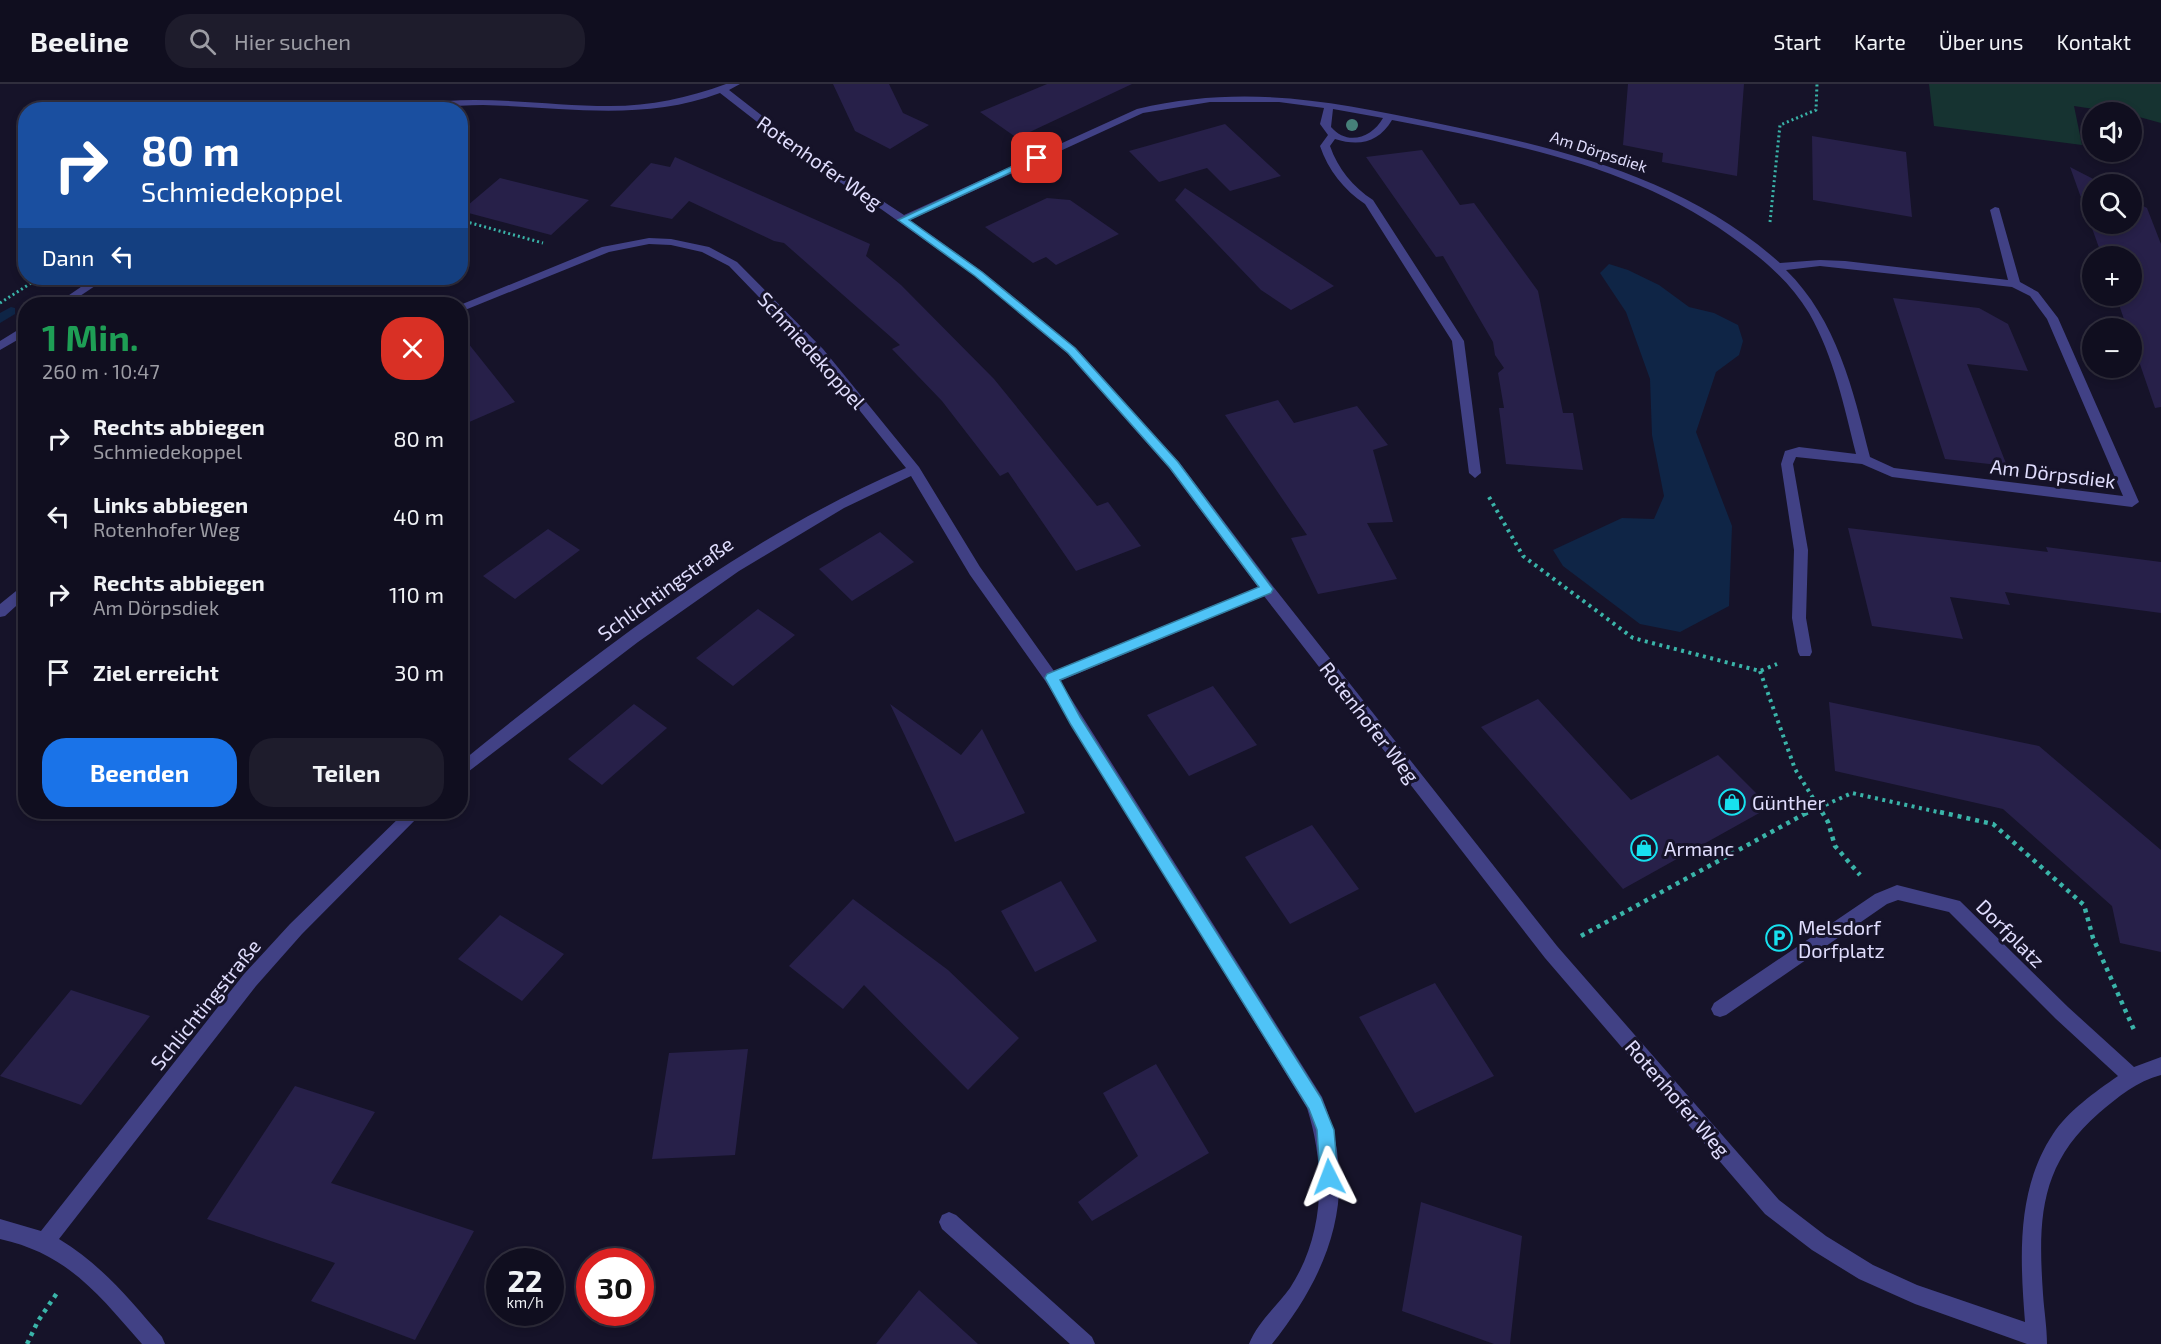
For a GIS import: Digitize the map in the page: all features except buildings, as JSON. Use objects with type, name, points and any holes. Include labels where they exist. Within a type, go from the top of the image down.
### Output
[{"type":"street","points":[[468,103],[633,110],[672,105],[729,87]]},
{"type":"street","name":"Rotenhofer Weg","points":[[729,87],[810,158],[979,274],[1072,351],[1174,465],[1267,589],[1551,952],[1772,1207],[1819,1243],[1866,1272],[1915,1294],[2037,1340]]},
{"type":"street","name":"Am Dörpsdiek","points":[[902,220],[1140,111],[1207,97],[1248,95],[1330,104],[1535,148],[1621,172],[1683,201],[1719,221],[1750,243],[1777,267],[1800,291],[1832,344],[1864,460]]},
{"type":"street","points":[[1330,104],[1325,118],[1326,128],[1333,135],[1344,139],[1358,141],[1371,138],[1389,116]]},
{"type":"street","points":[[1333,135],[1325,146],[1328,154],[1355,194],[1368,201],[1458,341],[1475,473]]},
{"type":"street","points":[[1995,210],[2015,284]]},
{"type":"street","name":"Schmiedekoppel","points":[[468,306],[606,249],[648,241],[689,245],[733,264],[819,352],[914,470],[975,571],[1052,678],[1076,721],[1315,1104],[1326,1130],[1329,1195],[1326,1219],[1318,1248],[1305,1281],[1259,1344]]},
{"type":"street","name":"Am Dörpsdiek","points":[[1777,267],[1820,263],[1845,264],[2015,284],[2034,294],[2052,318],[2132,502],[1892,472],[1864,460],[1799,451],[1790,454],[1787,464],[1801,550],[1799,618],[1805,652]]},
{"type":"street","points":[[72,297],[90,285]]},
{"type":"street","points":[[0,346],[18,334]]},
{"type":"street","name":"Schlichtingstraße","points":[[468,765],[532,713],[675,607],[750,555],[846,500],[914,470]]},
{"type":"street","points":[[1052,678],[1267,589]]},
{"type":"street","points":[[0,612],[18,595]]},
{"type":"street","name":"Schlichtingstraße","points":[[46,1240],[250,980],[296,929],[408,819]]},
{"type":"street","name":"Dorfplatz","points":[[1720,1009],[1881,899],[1897,892],[1954,906],[2062,1013],[2131,1076]]},
{"type":"street","points":[[2037,1340],[2031,1250],[2038,1185],[2059,1140],[2091,1108],[2131,1076],[2161,1066]]},
{"type":"street","points":[[949,1222],[1085,1344]]},
{"type":"street","points":[[0,1229],[46,1240],[79,1262],[106,1287],[155,1344]]},
{"type":"path","points":[[1750,243],[1769,235],[1780,125],[1816,110],[1817,84]]},
{"type":"path","points":[[468,222],[567,249],[577,260]]},
{"type":"path","points":[[0,303],[28,285]]},
{"type":"path","points":[[1475,473],[1522,556],[1633,638],[1760,671],[1795,769],[1828,822],[1835,846],[1881,899]]},
{"type":"path","points":[[27,1344],[38,1320],[79,1262]]},
{"type":"green space","points":[[1929,84],[2161,84],[2161,123],[2142,118],[2142,102],[2082,102],[2082,107],[2074,106],[2082,145],[1934,126]]},
{"type":"water","points":[[1609,264],[1628,270],[1659,285],[1689,307],[1714,313],[1738,325],[1743,341],[1739,355],[1716,372],[1696,432],[1732,526],[1729,606],[1680,632],[1640,624],[1563,566],[1553,550],[1622,518],[1654,519],[1664,496],[1652,435],[1650,379],[1626,312],[1600,273]]},
{"type":"waterway","points":[[0,319],[11,311]]},
{"type":"place","name":"Günther","points":[[1732,802]]},
{"type":"place","name":"Armanc","points":[[1644,848]]},
{"type":"place","name":"Melsdorf Dorfplatz","points":[[1779,938]]},
{"type":"route","points":[[1037,158],[902,220],[979,274],[1072,351],[1174,465],[1267,589],[1052,678],[1076,721],[1315,1104],[1326,1130],[1329,1177]]}]
